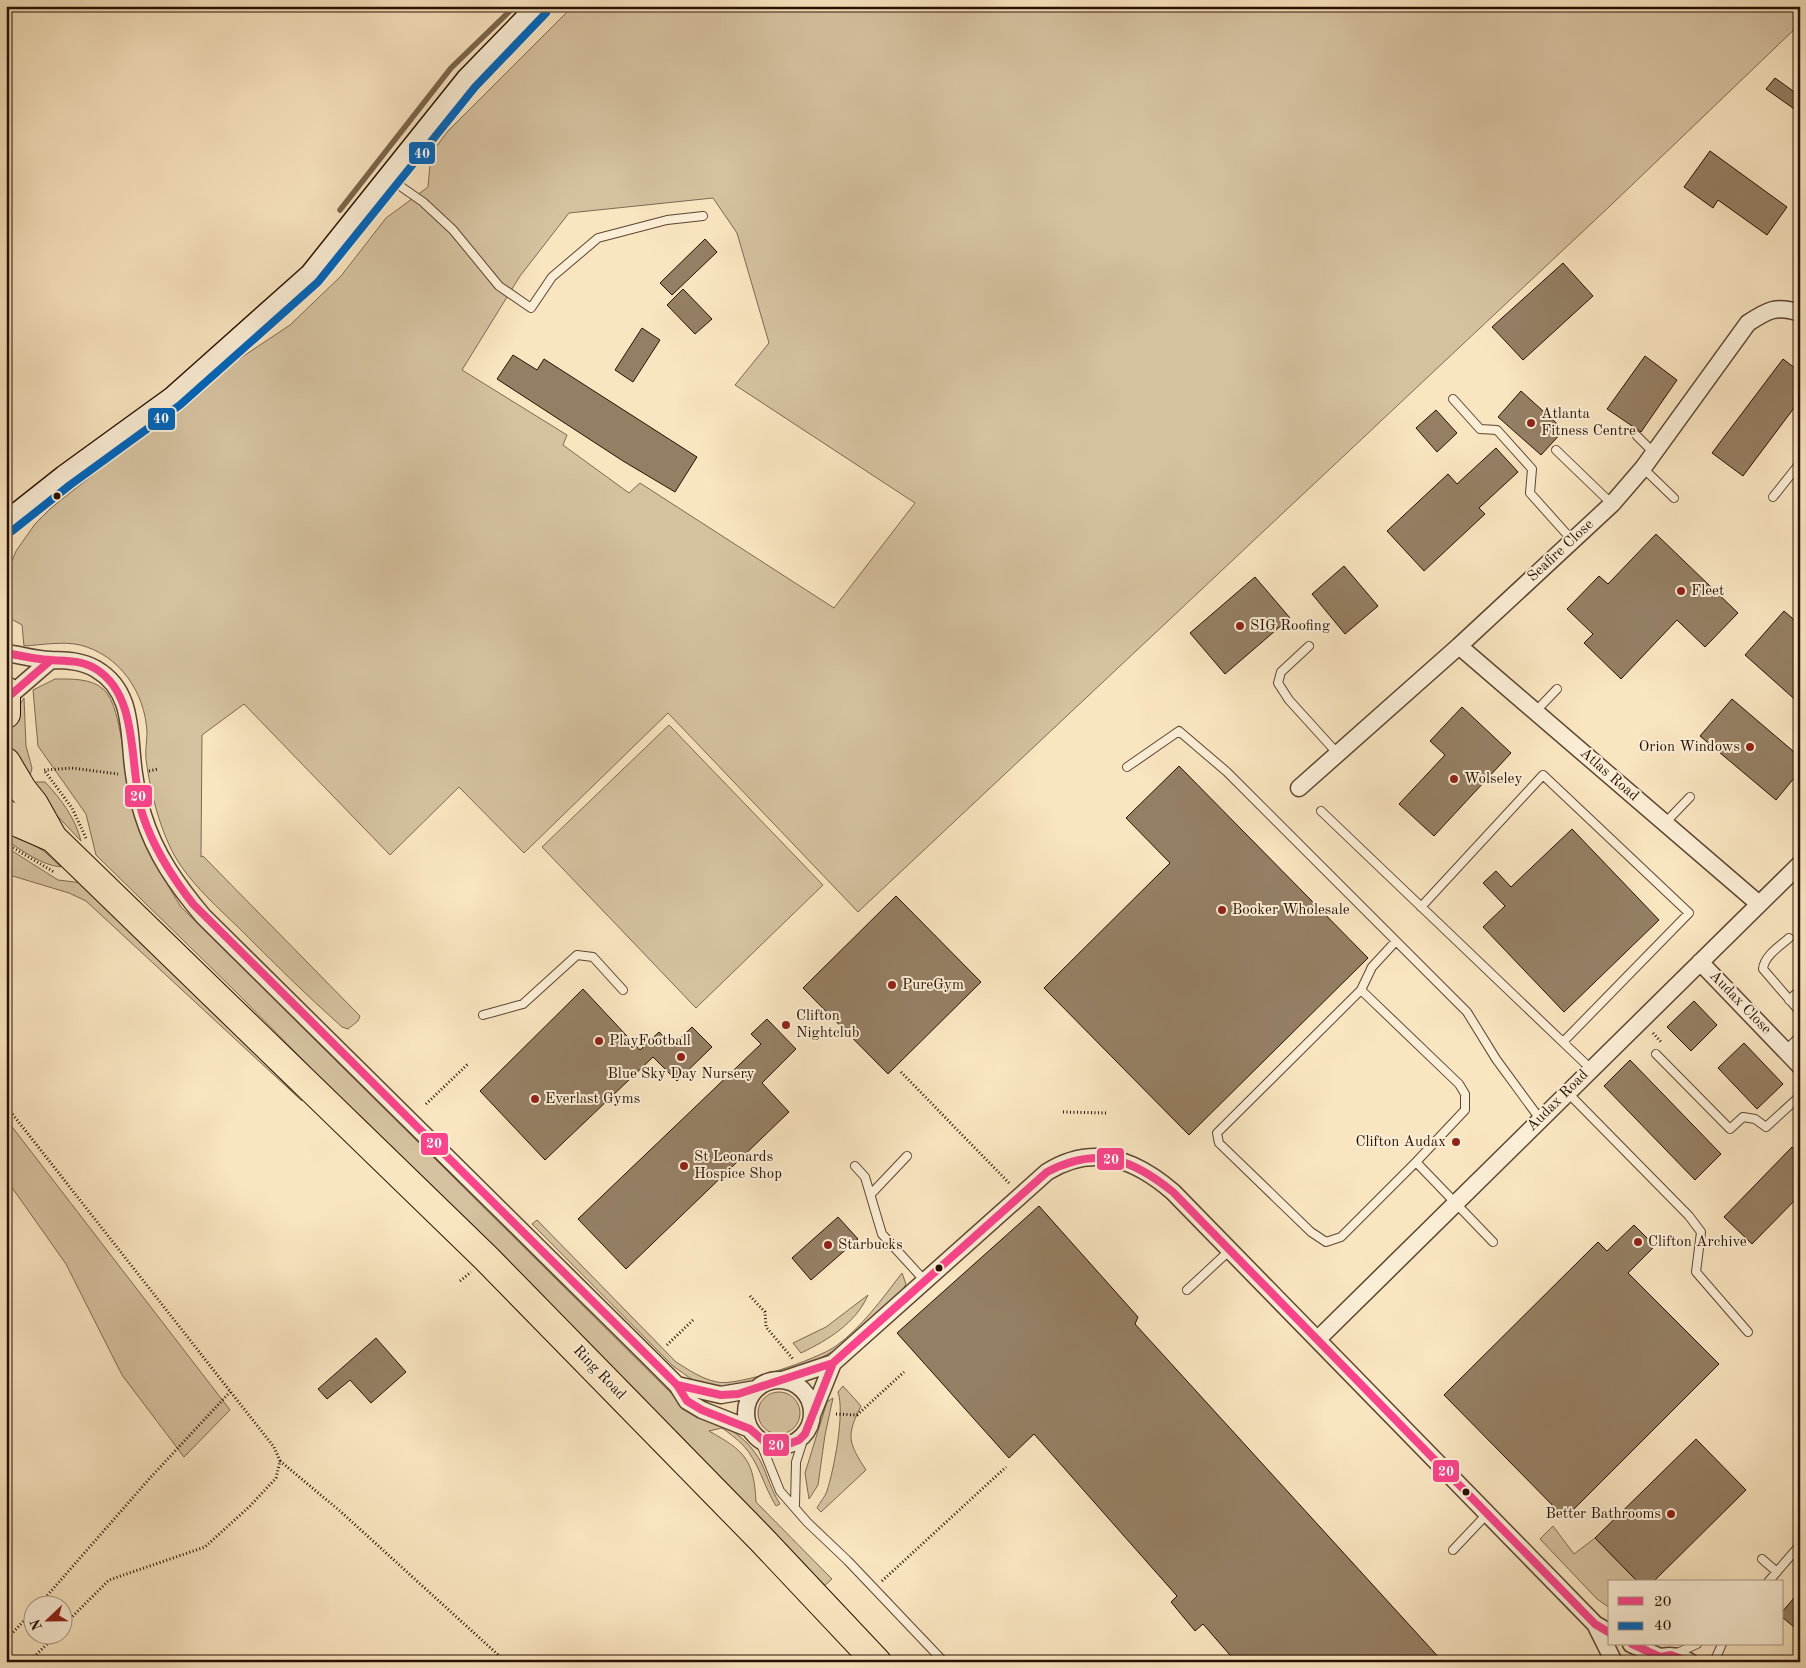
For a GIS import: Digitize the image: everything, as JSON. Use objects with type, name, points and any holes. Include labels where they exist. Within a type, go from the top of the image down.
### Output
[{"type":"highway","points":[[6,762],[34,804],[53,838]]},
{"type":"highway","points":[[6,814],[21,824],[53,838]]},
{"type":"highway","name":"Ring Road","points":[[53,838],[514,1286],[762,1540],[877,1662]]},
{"type":"main road","points":[[6,523],[64,477],[173,398],[311,275],[467,80],[539,6]]},
{"type":"street","name":"Seafire Close","points":[[1299,788],[1459,646],[1612,504],[1643,468],[1748,324],[1768,310],[1786,308],[1800,313]]},
{"type":"street","name":"Atlas Road","points":[[1459,646],[1759,904]]},
{"type":"street","points":[[6,653],[82,663],[94,668],[113,682],[126,707],[134,773],[144,817],[155,845],[169,871],[197,909],[677,1385],[687,1401],[754,1434],[766,1443],[783,1446],[799,1440],[805,1434],[833,1363]]},
{"type":"street","points":[[7,701],[52,660]]},
{"type":"street","name":"Audax Road","points":[[1318,1339],[1800,864]]},
{"type":"street","name":"Audax Close","points":[[1700,962],[1800,1066]]},
{"type":"street","points":[[677,1385],[722,1396],[756,1389],[772,1381],[782,1380],[833,1363],[1047,1172],[1061,1163],[1084,1157],[1113,1158],[1142,1168],[1173,1192],[1595,1624],[1608,1632]]},
{"type":"street","points":[[782,1380],[800,1388],[807,1396],[812,1415]]},
{"type":"street","points":[[754,1434],[747,1419],[747,1408],[750,1398],[756,1389]]},
{"type":"street","points":[[1595,1624],[1614,1662]]},
{"type":"street","points":[[1635,1646],[1660,1658],[1690,1662]]},
{"type":"lane","points":[[388,178],[423,202],[453,230],[499,286],[531,308],[552,278],[598,238],[667,220],[703,216]]},
{"type":"lane","points":[[1453,399],[1480,429],[1496,430],[1532,469],[1530,493],[1572,540]]},
{"type":"lane","points":[[1637,436],[1654,453]]},
{"type":"lane","points":[[1556,450],[1612,504]]},
{"type":"lane","points":[[1773,497],[1800,463]]},
{"type":"lane","points":[[1643,468],[1674,498]]},
{"type":"lane","points":[[1309,646],[1281,672],[1278,683],[1288,700],[1338,754]]},
{"type":"lane","points":[[1535,712],[1557,688]]},
{"type":"lane","points":[[1127,767],[1179,731],[1227,772],[1468,1012],[1496,1059],[1540,1119]]},
{"type":"lane","points":[[1421,907],[1543,775],[1689,913],[1563,1042]]},
{"type":"lane","points":[[1665,823],[1690,797]]},
{"type":"lane","points":[[1321,811],[1591,1069]]},
{"type":"lane","points":[[1789,938],[1768,958],[1763,969],[1800,1012]]},
{"type":"lane","points":[[1361,990],[1459,1084],[1464,1094],[1465,1110],[1341,1237],[1326,1242],[1311,1232],[1217,1140],[1217,1133],[1361,990],[1372,967],[1396,941]]},
{"type":"lane","points":[[483,1015],[523,1004],[577,955],[593,956],[623,990]]},
{"type":"lane","points":[[1789,1000],[1800,990]]},
{"type":"lane","points":[[1785,1051],[1800,1036]]},
{"type":"lane","points":[[1656,1054],[1730,1129],[1743,1117],[1754,1118],[1766,1127],[1800,1096]]},
{"type":"lane","points":[[1568,1092],[1697,1226],[1701,1232],[1696,1272],[1748,1332]]},
{"type":"lane","points":[[871,1194],[907,1156]]},
{"type":"lane","points":[[1416,1162],[1493,1242]]},
{"type":"lane","points":[[855,1166],[865,1177],[882,1234],[925,1281]]},
{"type":"lane","points":[[1187,1290],[1229,1251]]},
{"type":"lane","points":[[754,1434],[780,1490],[795,1505],[807,1522],[875,1588],[944,1662]]},
{"type":"lane","points":[[795,1505],[796,1462],[805,1434]]},
{"type":"lane","points":[[1454,1550],[1488,1513]]},
{"type":"lane","points":[[1770,1580],[1800,1546]]},
{"type":"lane","points":[[1762,1559],[1776,1572]]},
{"type":"lane","points":[[1660,1658],[1692,1646]]},
{"type":"lane","points":[[1714,1662],[1721,1646]]},
{"type":"path","points":[[90,873],[85,833],[72,808],[44,770],[58,768],[124,775],[158,769]]},
{"type":"path","points":[[1642,1020],[1665,1046],[1656,1054]]},
{"type":"path","points":[[426,1104],[470,1063]]},
{"type":"path","points":[[901,1072],[1009,1183]]},
{"type":"path","points":[[6,1106],[274,1447],[280,1461],[340,1511],[506,1662]]},
{"type":"path","points":[[1063,1112],[1108,1113]]},
{"type":"path","points":[[750,1296],[765,1312],[766,1327],[794,1360]]},
{"type":"path","points":[[667,1345],[692,1320]]},
{"type":"path","points":[[836,1414],[856,1415],[904,1372]]},
{"type":"path","points":[[47,1596],[150,1478],[230,1392]]},
{"type":"path","points":[[72,1618],[109,1580],[205,1547],[250,1506],[276,1478],[280,1461]]},
{"type":"path","points":[[875,1588],[1006,1467]]},
{"type":"path","points":[[6,1640],[22,1623]]},
{"type":"path","points":[[29,1662],[45,1646]]},
{"type":"shaded area","points":[[573,6],[1800,6],[1800,24],[1610,206],[858,912],[668,713],[524,853],[459,787],[390,855],[244,704],[202,735],[201,857],[203,856],[360,1016],[358,1021],[348,1029],[342,1027],[315,1003],[208,898],[194,883],[174,855],[158,815],[150,786],[146,759],[147,732],[145,717],[141,703],[128,678],[107,657],[80,645],[59,643],[24,646],[22,625],[6,616],[6,576],[16,551],[35,524],[51,508],[239,359],[290,325],[341,276],[386,218],[428,187],[431,154],[447,132]],"holes":[[[713,198],[737,233],[769,343],[735,385],[915,503],[834,608],[640,483],[629,493],[563,445],[567,435],[462,370],[520,276],[569,213]]]},
{"type":"shaded area","points":[[55,679],[80,680],[93,683],[103,689],[109,696],[117,719],[128,784],[136,817],[148,848],[181,907],[685,1407],[728,1428],[746,1442],[761,1462],[780,1504],[776,1506],[753,1459],[743,1445],[722,1428],[709,1431],[739,1451],[745,1458],[753,1476],[756,1502],[832,1579],[823,1587],[236,992],[96,855],[86,814],[38,746],[33,690]]},
{"type":"shaded area","points":[[24,698],[26,746],[32,768],[30,776],[14,761],[9,743],[13,719]]},
{"type":"shaded area","points":[[669,725],[823,885],[696,1008],[542,847]]},
{"type":"shaded area","points":[[36,782],[45,782],[57,796],[71,817],[81,841],[30,787]]},
{"type":"shaded area","points":[[6,827],[45,852],[61,867],[39,860],[6,840]]},
{"type":"shaded area","points":[[6,847],[58,880],[83,883],[302,1101],[86,901],[69,893],[6,874]]},
{"type":"shaded area","points":[[6,1119],[230,1410],[184,1457],[122,1375],[66,1264],[6,1179]]},
{"type":"shaded area","points":[[537,1220],[676,1362],[711,1381],[727,1382],[742,1380],[777,1371],[813,1358],[836,1346],[863,1321],[902,1273],[906,1284],[900,1294],[861,1330],[811,1363],[779,1376],[746,1386],[717,1388],[705,1386],[673,1366],[532,1224]]},
{"type":"shaded area","points":[[868,1295],[863,1305],[849,1322],[831,1336],[801,1353],[793,1343],[826,1327]]},
{"type":"shaded area","points":[[843,1386],[861,1406],[853,1425],[851,1439],[866,1470],[821,1512],[817,1508],[826,1493],[833,1469],[840,1413],[838,1392]]},
{"type":"shaded area","points":[[783,1392],[791,1395],[797,1401],[800,1413],[797,1425],[791,1431],[775,1434],[767,1431],[761,1425],[758,1409],[761,1401],[767,1395]]},
{"type":"shaded area","points":[[833,1398],[825,1435],[818,1485],[809,1499],[805,1473],[827,1402]]},
{"type":"shaded area","points":[[1553,1526],[1574,1554],[1595,1538],[1636,1580],[1608,1580],[1608,1607],[1597,1599],[1540,1539]]},
{"type":"building","points":[[1775,78],[1800,96],[1800,113],[1766,89]]},
{"type":"building","points":[[1710,151],[1787,207],[1767,235],[1718,200],[1713,208],[1684,187]]},
{"type":"building","points":[[705,239],[717,252],[672,295],[660,283]]},
{"type":"building","points":[[1563,263],[1593,296],[1523,360],[1492,327]]},
{"type":"building","points":[[683,289],[712,319],[695,334],[667,305]]},
{"type":"building","points":[[642,328],[660,340],[633,382],[615,370]]},
{"type":"building","points":[[513,355],[537,370],[544,359],[697,457],[675,492],[623,461],[497,379]]},
{"type":"building","points":[[1645,356],[1677,380],[1641,432],[1607,409]]},
{"type":"building","points":[[1783,359],[1800,372],[1800,400],[1743,476],[1712,453]]},
{"type":"building","name":"Atlanta Fitness Centre","points":[[1521,391],[1564,430],[1541,455],[1498,417]]},
{"type":"building","points":[[1436,410],[1457,433],[1437,452],[1416,428]]},
{"type":"building","points":[[1496,448],[1518,472],[1479,508],[1485,514],[1424,571],[1387,531],[1448,474],[1457,484]]},
{"type":"building","points":[[1656,534],[1738,613],[1705,647],[1677,620],[1621,679],[1584,643],[1593,634],[1567,609],[1599,576],[1608,584]]},
{"type":"building","points":[[1344,566],[1378,606],[1345,634],[1312,594]]},
{"type":"building","name":"SIG Roofing","points":[[1255,577],[1290,618],[1225,674],[1190,633]]},
{"type":"building","points":[[1784,611],[1800,625],[1800,704],[1745,655]]},
{"type":"building","name":"Orion Windows","points":[[1732,699],[1800,757],[1800,771],[1776,800],[1700,736]]},
{"type":"building","name":"Wolseley","points":[[1462,707],[1511,753],[1434,836],[1399,804],[1445,755],[1430,741]]},
{"type":"building","name":"Booker Wholesale","points":[[1179,766],[1368,958],[1189,1135],[1044,988],[1170,863],[1126,818]]},
{"type":"building","points":[[1572,829],[1659,920],[1564,1012],[1483,927],[1505,906],[1483,883],[1496,871],[1511,887]]},
{"type":"building","name":"PureGym","points":[[896,896],[981,982],[888,1074],[803,988]]},
{"type":"building","points":[[583,989],[640,1050],[659,1032],[673,1045],[692,1027],[712,1047],[677,1081],[653,1057],[545,1160],[480,1091]]},
{"type":"building","points":[[1694,1001],[1717,1025],[1691,1051],[1667,1027]]},
{"type":"building","name":"St Leonards Hospice Shop","points":[[767,1019],[796,1049],[762,1083],[789,1112],[626,1269],[578,1219],[761,1044],[751,1034]]},
{"type":"building","points":[[1744,1043],[1783,1084],[1757,1109],[1718,1068]]},
{"type":"building","points":[[1630,1060],[1721,1154],[1695,1180],[1604,1086]]},
{"type":"building","points":[[1792,1147],[1800,1155],[1800,1195],[1752,1244],[1724,1217]]},
{"type":"building","points":[[1039,1206],[1138,1317],[1135,1324],[1443,1662],[1236,1662],[1203,1624],[1195,1631],[1171,1602],[1177,1596],[1034,1434],[1009,1458],[897,1333]]},
{"type":"building","points":[[838,1217],[858,1239],[811,1280],[792,1258]]},
{"type":"building","points":[[1634,1225],[1655,1246],[1628,1273],[1719,1364],[1565,1518],[1444,1395],[1598,1242],[1607,1251]]},
{"type":"building","points":[[376,1338],[406,1372],[371,1403],[350,1380],[327,1399],[318,1389]]},
{"type":"building","name":"Better Bathrooms","points":[[1696,1439],[1746,1490],[1655,1580],[1636,1580],[1595,1538]]},
{"type":"building","points":[[1800,1591],[1800,1632],[1784,1619],[1784,1610]]},
{"type":"waterway","points":[[340,210],[451,68],[515,6]]},
{"type":"transit line","name":"40","points":[[12,531],[70,485],[180,405],[318,282],[475,87],[546,13]]},
{"type":"transit line","name":"20","points":[[6,653],[36,659],[83,663],[96,669],[110,681],[120,697],[127,715],[139,797],[147,828],[164,862],[193,904],[677,1385],[687,1401],[702,1410],[750,1429],[766,1443],[783,1446],[799,1440],[805,1434],[833,1363],[1047,1172],[1082,1159],[1098,1158],[1113,1160],[1143,1171],[1173,1192],[1595,1624],[1608,1632]]},
{"type":"transit line","name":"20","points":[[6,710],[7,698],[51,660]]},
{"type":"transit line","name":"20","points":[[677,1385],[721,1395],[738,1394],[833,1363]]},
{"type":"transit line","name":"20","points":[[1636,1646],[1660,1657],[1671,1655],[1689,1662]]},
{"type":"place","name":"Atlanta Fitness Centre","points":[[1531,423]]},
{"type":"place","name":"Fleet","points":[[1681,591]]},
{"type":"place","name":"SIG Roofing","points":[[1240,626]]},
{"type":"place","name":"Orion Windows","points":[[1750,747]]},
{"type":"place","name":"Wolseley","points":[[1454,779]]},
{"type":"place","name":"Booker Wholesale","points":[[1222,910]]},
{"type":"place","name":"PureGym","points":[[892,985]]},
{"type":"place","name":"Clifton Nightclub","points":[[786,1025]]},
{"type":"place","name":"PlayFootball","points":[[599,1041]]},
{"type":"place","name":"Blue Sky Day Nursery","points":[[681,1057]]},
{"type":"place","name":"Everlast Gyms","points":[[535,1099]]},
{"type":"place","name":"Clifton Audax","points":[[1456,1142]]},
{"type":"place","name":"St Leonards Hospice Shop","points":[[684,1166]]},
{"type":"place","name":"Clifton Archive","points":[[1638,1242]]},
{"type":"place","name":"Starbucks","points":[[828,1245]]},
{"type":"place","name":"Better Bathrooms","points":[[1671,1514]]}]
